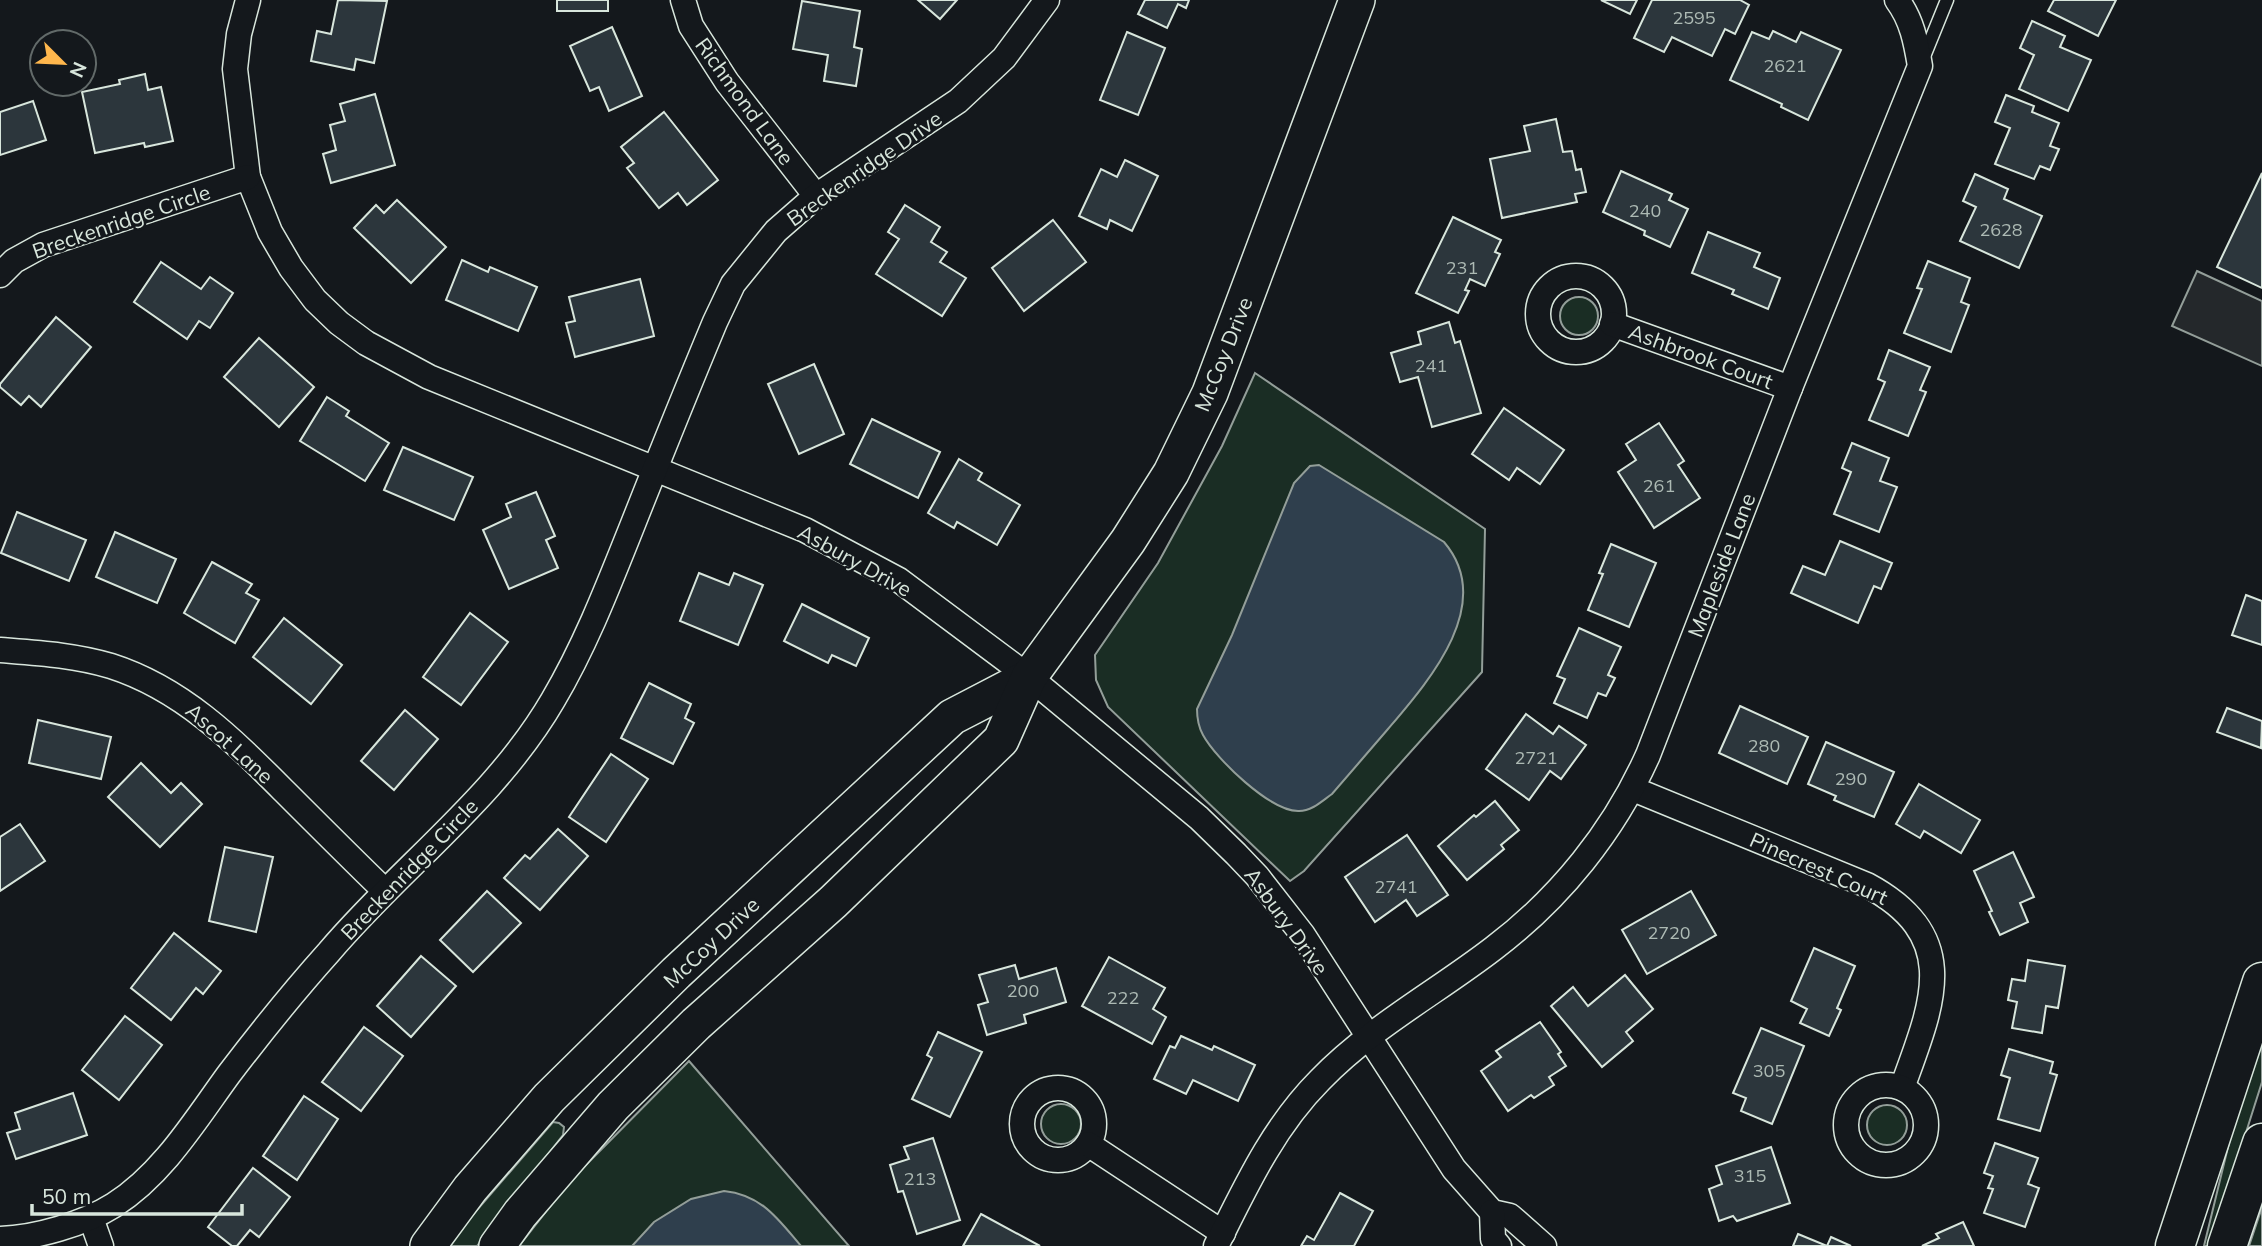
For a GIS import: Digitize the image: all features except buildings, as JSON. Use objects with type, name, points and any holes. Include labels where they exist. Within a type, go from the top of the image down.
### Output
[{"type":"main road","points":[[2175,1246],[2262,982]]},
{"type":"main road","points":[[2228,1246],[2262,1143]]},
{"type":"street","name":"Asbury Drive","points":[[248,0],[239,34],[235,69],[248,177],[270,232],[314,300],[366,343],[429,377],[805,530],[849,551],[899,580],[1029,677],[1199,818],[1257,876],[1303,935],[1454,1169],[1492,1212],[1510,1216],[1544,1246]]},
{"type":"street","name":"Richmond Lane","points":[[683,0],[691,26],[727,82],[816,196]]},
{"type":"street","name":"Breckenridge Drive","points":[[655,469],[733,284],[776,231],[816,196],[958,101],[1004,58],[1047,0]]},
{"type":"street","name":"McCoy Drive","points":[[498,1246],[520,1214],[613,1106],[696,1024],[833,902],[1000,740],[1029,677],[1128,541],[1171,473],[1210,393],[1357,0]]},
{"type":"street","points":[[1897,0],[1905,11],[1915,37],[1920,66]]},
{"type":"street","name":"Mapleside Lane","points":[[1219,1239],[1255,1169],[1288,1117],[1320,1079],[1368,1039],[1494,948],[1532,916],[1561,888],[1599,841],[1633,789],[1920,66]]},
{"type":"street","name":"Breckenridge Circle","points":[[0,275],[14,261],[43,245],[248,177]]},
{"type":"street","name":"Ashbrook Court","points":[[1612,324],[1790,388]]},
{"type":"street","name":"Breckenridge Circle","points":[[0,1239],[29,1242],[91,1218],[116,1204],[145,1180],[172,1150],[252,1044],[330,950],[494,782],[523,746],[551,704],[590,629],[655,469]]},
{"type":"street","name":"Ascot Lane","points":[[0,650],[74,657],[112,667],[149,682],[186,703],[233,740],[385,891]]},
{"type":"street","name":"McCoy Drive","points":[[428,1246],[470,1189],[550,1098],[676,973],[952,717],[1029,677]]},
{"type":"street","name":"Pinecrest Court","points":[[1633,789],[1867,885],[1901,907],[1914,920],[1932,958],[1933,981],[1928,1016],[1902,1088]]},
{"type":"street","points":[[1088,1144],[1219,1239]]},
{"type":"street","points":[[1492,1212],[1493,1239],[1499,1246]]},
{"type":"street","points":[[91,1218],[101,1246]]},
{"type":"lane","name":"Mapleside Lane","points":[[1920,66],[1947,0]]},
{"type":"green space","points":[[1579,297],[1593,302],[1598,316],[1593,330],[1579,335],[1565,330],[1560,316],[1565,302]]},
{"type":"green space","points":[[1255,373],[1485,529],[1482,672],[1304,871],[1290,881],[1108,707],[1096,680],[1095,655],[1158,563],[1222,446]]},
{"type":"green space","points":[[2262,1036],[2262,1082],[2210,1246],[2204,1246],[2237,1110]]},
{"type":"green space","points":[[689,1061],[849,1246],[519,1246],[570,1181]]},
{"type":"green space","points":[[1061,1104],[1075,1110],[1081,1124],[1075,1138],[1061,1144],[1047,1138],[1041,1124],[1047,1110]]},
{"type":"green space","points":[[1887,1105],[1901,1111],[1907,1125],[1901,1139],[1887,1145],[1873,1139],[1867,1125],[1873,1111]]},
{"type":"green space","points":[[553,1122],[564,1127],[563,1135],[477,1246],[446,1246]]},
{"type":"green space","points":[[2262,1207],[2262,1246],[2249,1246]]},
{"type":"shaded area","points":[[2197,271],[2262,301],[2262,366],[2172,326]]},
{"type":"water","points":[[1319,465],[1444,542],[1458,566],[1463,591],[1460,616],[1451,641],[1421,689],[1332,794],[1313,807],[1299,811],[1274,803],[1232,770],[1203,735],[1197,709],[1232,635],[1294,483],[1310,466]]},
{"type":"water","points":[[724,1191],[749,1197],[759,1203],[777,1218],[801,1246],[632,1246],[654,1222],[691,1199]]}]
